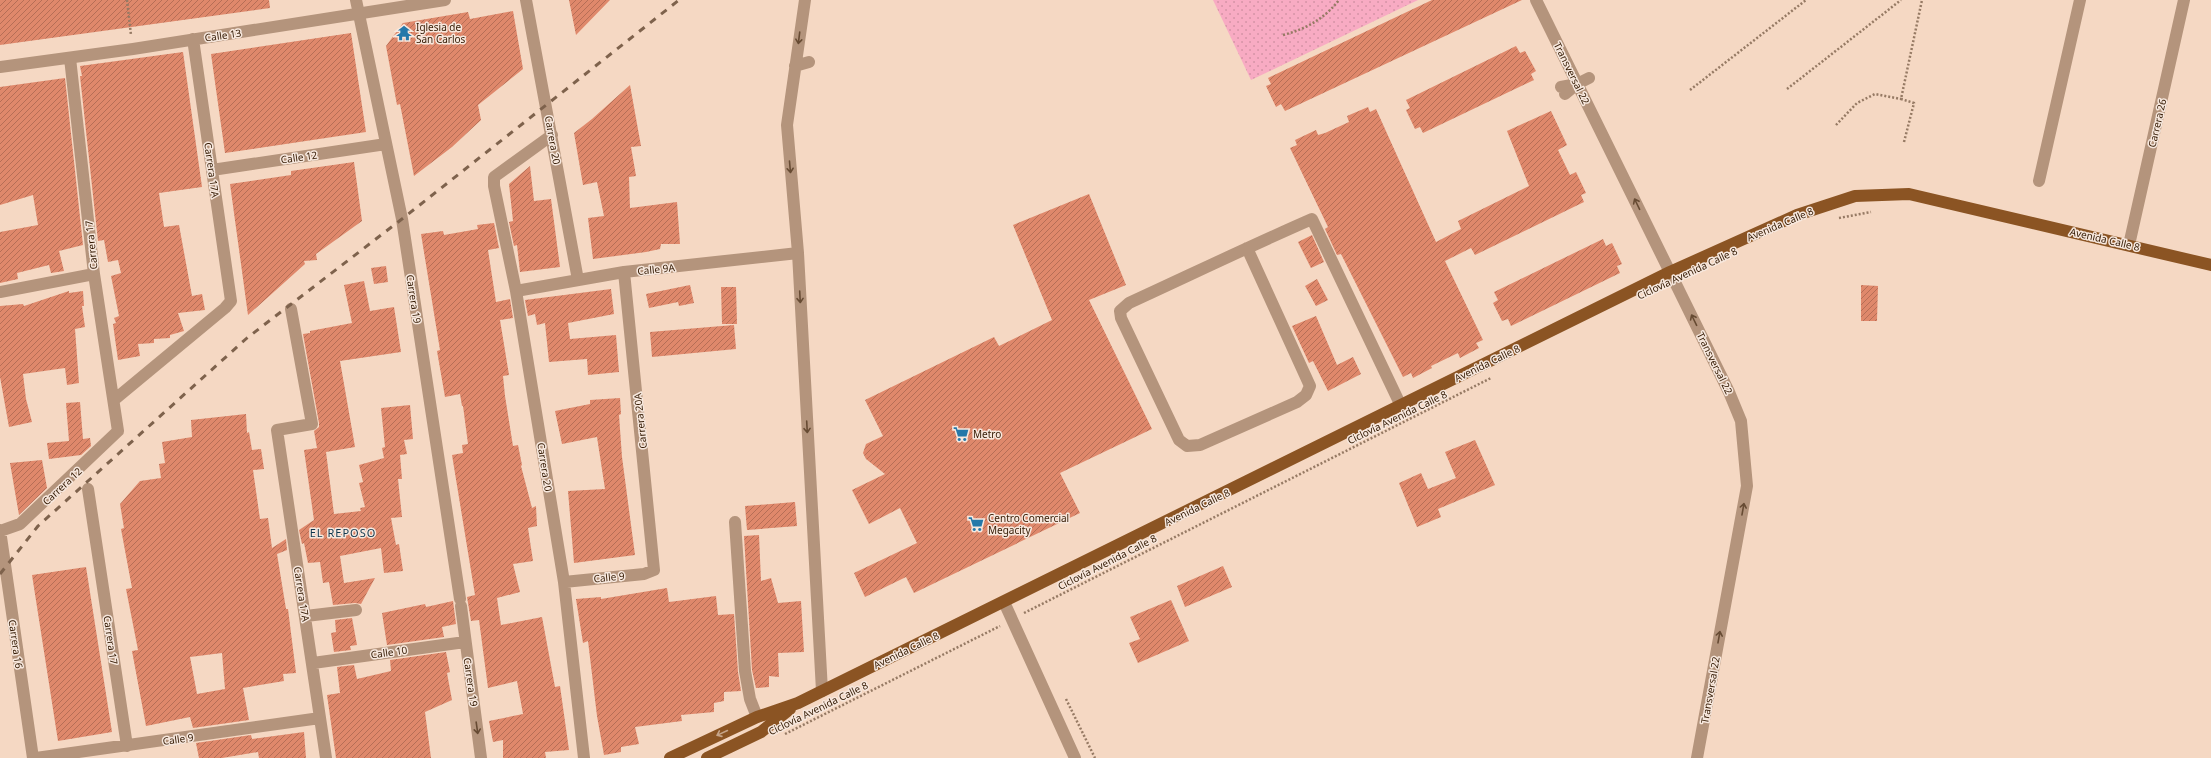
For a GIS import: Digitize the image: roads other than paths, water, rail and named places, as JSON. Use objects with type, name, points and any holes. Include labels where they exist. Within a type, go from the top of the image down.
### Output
[{"type":"main road","name":"Avenida Calle 8","points":[[670,758],[757,717],[798,703],[1670,272],[1797,214],[1855,196],[1909,194],[2211,265]]},
{"type":"main road","name":"Avenida Calle 8","points":[[707,758],[761,732],[798,703]]},
{"type":"street","name":"Carrera 19","points":[[356,0],[402,219],[460,603],[481,758]]},
{"type":"street","name":"Calle 13","points":[[0,66],[133,49],[445,0]]},
{"type":"street","name":"Carrera 20","points":[[526,0],[578,280]]},
{"type":"street","points":[[805,0],[786,125],[798,253],[822,691]]},
{"type":"street","name":"Transversal 22","points":[[1536,0],[1729,392],[1741,421],[1745,450],[1747,486],[1697,758]]},
{"type":"street","points":[[2039,181],[2080,0]]},
{"type":"street","name":"Carrera 26","points":[[2129,245],[2184,0]]},
{"type":"street","name":"Carrera 17A","points":[[114,400],[225,308],[231,301],[193,39]]},
{"type":"street","name":"Carrera 17","points":[[70,58],[94,274],[118,431]]},
{"type":"street","points":[[795,66],[809,62]]},
{"type":"street","points":[[1563,90],[1589,78]]},
{"type":"street","name":"Carrera 20","points":[[552,135],[494,177],[494,186],[516,290],[564,582],[584,758]]},
{"type":"street","name":"Calle 12","points":[[212,170],[386,144]]},
{"type":"street","points":[[1247,248],[1310,386],[1306,395],[1297,402],[1200,445],[1188,446],[1179,440],[1121,318],[1120,311],[1129,304],[1247,248],[1312,219],[1401,406]]},
{"type":"street","name":"Calle 9A","points":[[516,290],[624,272],[798,253]]},
{"type":"street","name":"Carrera 20A","points":[[624,272],[654,570]]},
{"type":"street","points":[[0,292],[94,274]]},
{"type":"street","name":"Carrera 17A","points":[[291,309],[312,424],[277,430],[306,616],[326,758]]},
{"type":"street","name":"Carrera 12","points":[[0,531],[20,524],[118,431]]},
{"type":"street","name":"Carrera 17","points":[[88,489],[127,746]]},
{"type":"street","points":[[735,522],[745,671],[750,698],[757,717]]},
{"type":"street","name":"Carrera 16","points":[[0,531],[32,758]]},
{"type":"street","name":"Calle 9","points":[[564,582],[644,574],[654,570]]},
{"type":"street","points":[[1004,602],[1075,758]]},
{"type":"street","points":[[306,616],[356,610]]},
{"type":"street","name":"Calle 10","points":[[313,663],[465,642]]},
{"type":"street","name":"Calle 9","points":[[36,758],[320,718]]},
{"type":"railway","points":[[0,574],[38,526],[247,338],[402,219],[679,0]]},
{"type":"place","name":"Iglesia de San Carlos","points":[[404,33]]},
{"type":"place","name":"Metro","points":[[961,434]]},
{"type":"place","name":"Centro Comercial Megacity","points":[[976,524]]},
{"type":"district","name":"EL REPOSO","points":[[343,532]]}]
